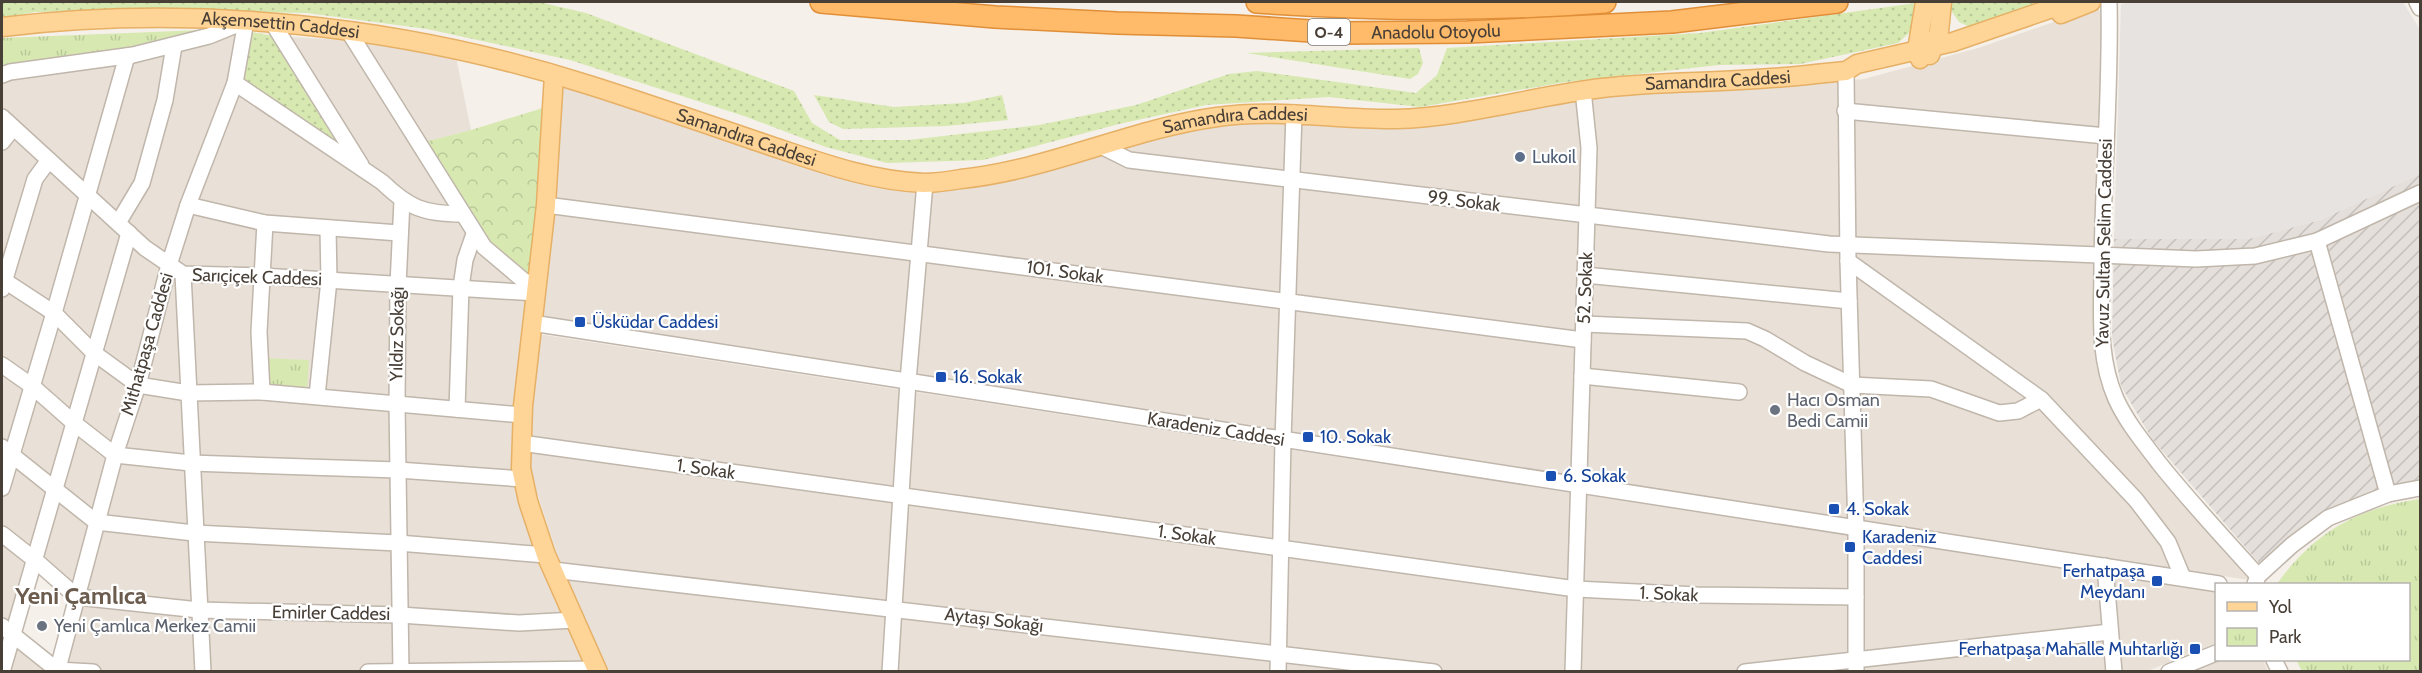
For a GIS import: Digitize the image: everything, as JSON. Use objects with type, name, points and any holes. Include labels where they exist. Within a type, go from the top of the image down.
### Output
[{"type":"highway","name":"Anadolu Otoyolu","points":[[821,2],[995,18],[1236,26],[1341,33],[1468,32],[1672,22],[1837,2]]},
{"type":"highway","name":"Anadolu Otoyolu","points":[[1257,2],[1341,8],[1468,8],[1605,2]]},
{"type":"main road","points":[[1925,2],[1921,27],[1925,53]]},
{"type":"main road","points":[[1925,53],[1939,32],[1942,2]]},
{"type":"main road","points":[[1942,2],[1942,9],[1951,25],[1970,35]]},
{"type":"main road","name":"Samandıra Caddesi","points":[[554,75],[849,172],[925,183],[990,176],[1073,155],[1149,130],[1221,116],[1294,113],[1396,119],[1452,114],[1583,90],[1697,80],[1769,79],[1846,70],[1857,64],[1890,56],[1925,53],[1970,35],[2070,2]]},
{"type":"main road","points":[[1846,70],[1857,74],[1925,53],[1978,43],[2091,2]]},
{"type":"main road","name":"Akşemsettin Caddesi","points":[[2,27],[146,18],[272,22],[449,48],[554,75]]},
{"type":"main road","points":[[1890,56],[1913,41],[1921,27]]},
{"type":"main road","points":[[554,75],[546,205],[522,415],[522,479],[549,562],[598,670]]},
{"type":"street","name":"Yavuz Sultan Selim Caddesi","points":[[2109,2],[2110,54],[2102,255],[2104,364],[2116,400],[2137,435],[2257,580]]},
{"type":"street","points":[[2416,2],[2421,8]]},
{"type":"street","points":[[2,75],[127,56],[174,46],[209,36],[246,21]]},
{"type":"street","name":"Mithatpaşa Caddesi","points":[[57,671],[96,522],[138,385],[169,265],[188,206],[235,83],[246,21]]},
{"type":"street","points":[[272,22],[364,170]]},
{"type":"street","points":[[349,32],[474,234],[497,260],[536,290]]},
{"type":"street","points":[[2,672],[7,630],[35,560],[94,353],[124,228],[142,183],[165,100],[174,46]]},
{"type":"street","points":[[2,488],[7,451],[32,386],[127,56]]},
{"type":"street","points":[[1846,70],[1847,244],[1856,529],[1856,666]]},
{"type":"street","points":[[235,83],[382,182],[402,201],[422,210],[439,214],[462,214]]},
{"type":"street","name":"52. Sokak","points":[[1579,486],[1589,148],[1583,90]]},
{"type":"street","points":[[1845,111],[2106,136]]},
{"type":"street","points":[[1278,672],[1294,113]]},
{"type":"street","name":"Sarıçiçek Caddesi","points":[[2,117],[124,228],[183,274],[536,290]]},
{"type":"street","points":[[2,142],[13,128]]},
{"type":"street","name":"99. Sokak","points":[[1101,146],[1129,160],[1829,244],[1847,244]]},
{"type":"street","points":[[50,160],[35,179],[2,284],[54,313],[94,353],[138,385],[188,393],[262,392],[522,415]]},
{"type":"street","points":[[890,672],[908,381],[925,183]]},
{"type":"street","points":[[1847,244],[2196,259],[2255,256],[2317,241],[2421,193]]},
{"type":"street","name":"Yıldız Sokağı","points":[[401,671],[397,404],[399,233],[402,201]]},
{"type":"street","name":"101. Sokak","points":[[546,205],[1583,340]]},
{"type":"street","points":[[188,206],[265,223],[399,233]]},
{"type":"street","points":[[262,392],[259,332],[265,223]]},
{"type":"street","points":[[317,396],[329,280],[328,229]]},
{"type":"street","points":[[457,409],[461,287],[465,260],[474,234]]},
{"type":"street","points":[[2317,241],[2388,494]]},
{"type":"street","points":[[1848,261],[2041,399],[2136,500],[2168,542],[2183,578]]},
{"type":"street","points":[[183,274],[194,533],[203,672]]},
{"type":"street","points":[[1585,275],[1849,301]]},
{"type":"street","name":"Karadeniz Caddesi","points":[[532,323],[2215,584]]},
{"type":"street","points":[[1584,324],[1748,331],[1805,363],[1852,385],[1931,388],[1999,413],[2018,411],[2041,399]]},
{"type":"street","points":[[2,365],[32,386],[115,455],[191,463],[398,470],[522,479]]},
{"type":"street","points":[[1582,376],[1739,392]]},
{"type":"street","name":"1. Sokak","points":[[521,444],[1576,589],[1697,595],[1856,597]]},
{"type":"street","points":[[7,451],[96,522]]},
{"type":"street","points":[[1574,672],[1579,486]]},
{"type":"street","points":[[2257,580],[2292,544],[2328,518],[2388,494],[2421,488]]},
{"type":"street","name":"Aytaşı Sokağı","points":[[96,522],[194,533],[398,543],[895,608],[1434,672]]},
{"type":"street","points":[[2,534],[77,597]]},
{"type":"street","points":[[2105,566],[2114,672]]},
{"type":"street","name":"Emirler Caddesi","points":[[77,597],[199,610],[400,615],[519,623],[575,620]]},
{"type":"street","points":[[7,630],[57,671],[93,672]]},
{"type":"street","points":[[1745,672],[1856,666],[2110,632]]},
{"type":"street","points":[[2169,672],[2215,654]]},
{"type":"street","points":[[368,672],[598,670]]},
{"type":"shaded area","points":[[2131,2],[2403,2],[2420,30],[2420,174],[2320,220],[2248,239],[2114,239],[2121,4]]},
{"type":"shaded area","points":[[2097,7],[2102,13],[2095,247],[2099,374],[2133,441],[2249,580],[539,318],[561,85],[926,184],[1149,132],[1286,113],[1395,120],[1600,84],[1827,82],[1864,79],[1978,48]]},
{"type":"shaded area","points":[[237,30],[229,85],[166,258],[2,109],[2,71]]},
{"type":"shaded area","points":[[275,36],[362,41],[456,57],[471,130],[418,144],[533,275],[517,476],[593,671],[61,672],[174,263],[244,82]]},
{"type":"shaded area","points":[[2,125],[162,263],[135,378],[111,443],[69,595],[39,569],[19,633],[51,671],[2,671]]},
{"type":"shaded area","points":[[2420,174],[2420,479],[2343,506],[2259,563],[2152,439],[2121,386],[2112,337],[2114,239],[2248,239],[2320,220]]},
{"type":"shaded area","points":[[538,334],[2215,592],[2215,643],[2145,672],[608,671],[559,560],[531,475],[528,420]]},
{"type":"shaded area","points":[[2215,661],[2263,661],[2268,671],[2187,672]]},
{"type":"green space","points":[[2,2],[539,2],[586,13],[794,91],[812,123],[840,140],[908,140],[1039,125],[1136,105],[1229,74],[1257,71],[1416,93],[1437,75],[1447,48],[1700,33],[1916,3],[1911,31],[1898,43],[1800,64],[1719,65],[1566,82],[1420,107],[1329,97],[1206,105],[1119,124],[983,160],[887,163],[826,147],[744,116],[570,60],[427,29],[307,13],[160,10],[35,12],[2,18]]},
{"type":"green space","points":[[1951,2],[2047,2],[1970,27],[1959,22],[1950,9]]},
{"type":"green space","points":[[203,30],[174,41],[2,71],[2,38]]},
{"type":"green space","points":[[246,31],[275,36],[349,152],[244,82]]},
{"type":"green space","points":[[1419,48],[1423,63],[1418,74],[1410,79],[1246,53]]},
{"type":"green space","points":[[814,95],[894,107],[964,103],[1002,95],[1008,120],[947,126],[843,129],[829,122]]},
{"type":"green space","points":[[546,107],[533,275],[505,264],[417,144]]},
{"type":"green space","points":[[263,358],[309,360],[307,392],[268,390]]},
{"type":"green space","points":[[2420,499],[2420,671],[2302,671],[2297,661],[2410,661],[2410,583],[2278,583],[2306,550],[2339,525],[2357,516],[2398,503]]},
{"type":"green space","points":[[2409,503],[2420,503],[2420,532],[2408,532]]},
{"type":"tunnel","points":[[1430,2],[1432,46]]},
{"type":"place","name":"Lukoil","points":[[1520,157]]},
{"type":"place","name":"Üsküdar Caddesi","points":[[580,322]]},
{"type":"place","name":"16. Sokak","points":[[941,377]]},
{"type":"place","name":"Hacı Osman Bedi Camii","points":[[1775,410]]},
{"type":"place","name":"10. Sokak","points":[[1308,437]]},
{"type":"place","name":"6. Sokak","points":[[1551,476]]},
{"type":"place","name":"4. Sokak","points":[[1834,509]]},
{"type":"place","name":"Karadeniz Caddesi","points":[[1850,547]]},
{"type":"place","name":"Ferhatpaşa Meydanı","points":[[2157,581]]},
{"type":"place","name":"Yeni Çamlıca Merkez Camii","points":[[42,626]]},
{"type":"place","name":"Ferhatpaşa Mahalle Muhtarlığı","points":[[2195,649]]},
{"type":"district","name":"Yeni Çamlıca","points":[[81,595]]}]
